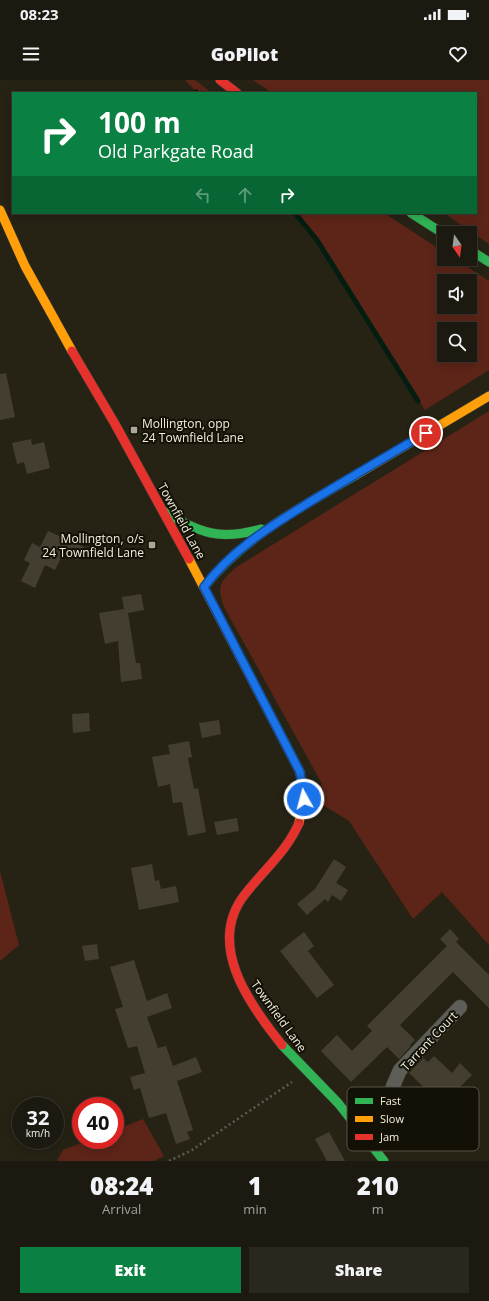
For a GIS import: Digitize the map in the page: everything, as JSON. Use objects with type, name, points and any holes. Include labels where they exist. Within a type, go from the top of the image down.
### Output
[{"type":"street","points":[[220,80],[236,92]]},
{"type":"street","name":"Townfield Lane","points":[[0,210],[13,245],[36,290],[115,424],[163,511],[300,772],[304,799],[301,817],[295,832],[283,852],[238,904],[230,922],[228,941],[229,954],[239,980],[288,1052],[331,1095],[347,1114]]},
{"type":"street","points":[[413,214],[437,230]]},
{"type":"street","points":[[477,254],[489,262]]},
{"type":"street","points":[[204,587],[216,570],[232,555],[271,526],[489,396]]},
{"type":"street","points":[[163,511],[196,530],[222,536],[246,534],[271,526]]},
{"type":"street","name":"Tarrant Court","points":[[393,1087],[400,1070],[460,1007]]},
{"type":"path","points":[[169,1161],[192,1150],[308,1071]]},
{"type":"shaded area","points":[[185,80],[195,80],[211,92],[196,92]]},
{"type":"shaded area","points":[[253,80],[489,80],[489,244],[477,236],[477,226],[463,226],[445,214],[477,214],[477,92],[271,92]]},
{"type":"shaded area","points":[[296,214],[386,214],[437,247],[437,266],[466,266],[489,281],[489,370],[425,410],[317,240]]},
{"type":"shaded area","points":[[489,411],[489,945],[442,892],[413,919],[349,821],[323,805],[321,782],[224,607],[220,589],[223,581],[235,568]]},
{"type":"shaded area","points":[[0,871],[19,945],[0,961]]},
{"type":"shaded area","points":[[143,1119],[164,1156],[154,1161],[57,1161],[63,1150],[72,1147],[72,1149],[124,1149],[124,1126]]},
{"type":"building","points":[[6,373],[15,417],[0,420],[0,374]]},
{"type":"building","points":[[31,439],[32,445],[44,442],[50,468],[27,474],[24,462],[17,464],[12,443]]},
{"type":"building","points":[[48,531],[84,547],[77,560],[63,554],[55,570],[45,565],[35,588],[21,581],[30,563],[24,560],[32,543],[40,547]]},
{"type":"building","points":[[141,594],[144,610],[128,613],[136,663],[140,663],[142,679],[121,682],[118,641],[105,644],[99,613],[124,609],[122,597]]},
{"type":"building","points":[[89,713],[90,731],[73,733],[72,714]]},
{"type":"building","points":[[219,720],[221,734],[202,738],[199,723]]},
{"type":"building","points":[[189,741],[192,757],[188,758],[194,789],[198,788],[206,832],[188,836],[182,802],[173,803],[170,784],[158,787],[152,757],[170,754],[168,745]]},
{"type":"building","points":[[237,818],[239,831],[217,835],[214,822]]},
{"type":"building","points":[[334,859],[346,867],[336,883],[348,890],[341,901],[332,895],[328,902],[325,899],[307,915],[297,904],[315,889]]},
{"type":"building","points":[[152,864],[155,881],[159,880],[161,889],[176,886],[179,902],[139,910],[131,868]]},
{"type":"building","points":[[450,929],[459,939],[456,942],[489,975],[489,1008],[453,972],[400,1025],[415,1040],[399,1059],[387,1047],[351,1082],[321,1051],[337,1035],[352,1051],[372,1031],[367,1026],[447,946],[440,939]]},
{"type":"building","points":[[304,932],[314,946],[308,951],[334,985],[317,998],[280,951]]},
{"type":"building","points":[[97,944],[99,959],[85,961],[82,946]]},
{"type":"building","points":[[134,960],[147,1001],[167,993],[172,1008],[147,1017],[158,1048],[166,1046],[173,1066],[196,1057],[202,1072],[177,1081],[193,1130],[187,1132],[190,1139],[176,1144],[166,1113],[149,1118],[140,1088],[134,1090],[130,1077],[145,1073],[137,1046],[128,1048],[115,1009],[123,1007],[110,967]]},
{"type":"building","points":[[434,1056],[452,1073],[460,1063],[472,1075],[460,1087],[423,1087],[409,1073],[423,1058],[428,1062]]},
{"type":"building","points":[[329,1132],[345,1161],[327,1161],[315,1139]]},
{"type":"waterway","points":[[296,214],[317,240],[418,401]]},
{"type":"traffic: fast","points":[[413,214],[437,230]]},
{"type":"traffic: fast","points":[[477,254],[489,262]]},
{"type":"traffic: fast","points":[[204,587],[220,569],[255,538],[294,511],[356,475]]},
{"type":"traffic: fast","points":[[163,511],[188,525],[210,533],[246,533],[261,529]]},
{"type":"traffic: fast","points":[[282,1045],[347,1114]]},
{"type":"traffic: fast","points":[[376,1151],[384,1161]]},
{"type":"traffic: slow","points":[[0,210],[25,266],[72,351]]},
{"type":"traffic: slow","points":[[356,475],[489,396]]},
{"type":"traffic: slow","points":[[189,559],[300,772],[304,799],[299,823]]},
{"type":"traffic: jam","points":[[220,80],[236,92]]},
{"type":"traffic: jam","points":[[72,351],[115,424],[189,559]]},
{"type":"traffic: jam","points":[[282,1045],[269,1029],[245,992],[236,972],[231,952],[230,932],[234,912],[246,893],[282,851],[299,823]]},
{"type":"place","name":"Mollington, opp 24 Townfield Lane","points":[[134,430]]},
{"type":"place","name":"Mollington, o/s 24 Townfield Lane","points":[[152,545]]},
{"type":"route","points":[[304,799],[300,772],[204,587],[216,570],[232,555],[271,526],[426,433]]}]
